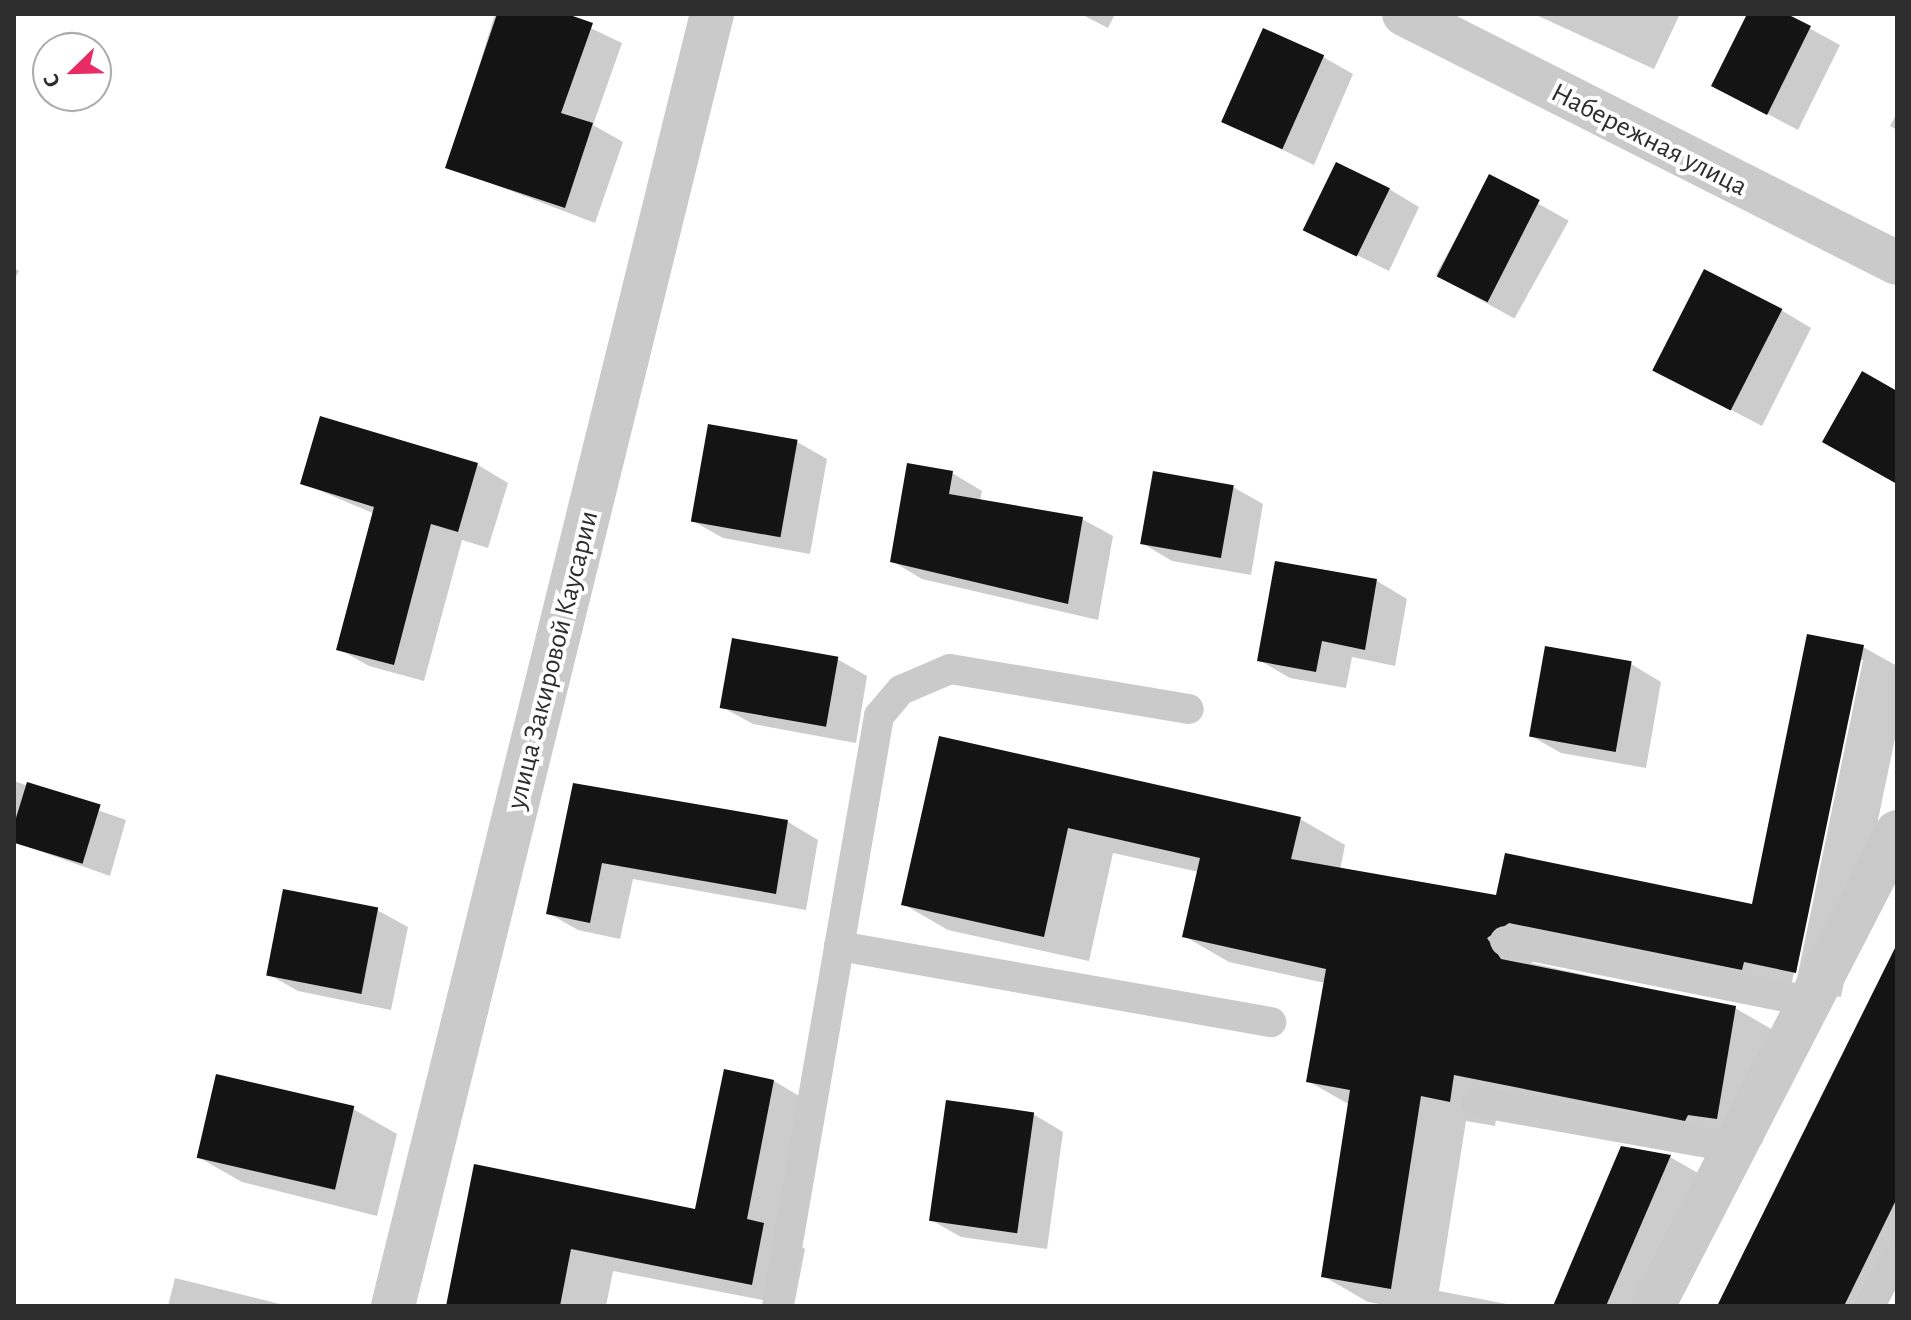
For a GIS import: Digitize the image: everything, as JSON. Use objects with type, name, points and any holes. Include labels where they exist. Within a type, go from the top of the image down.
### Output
[{"type":"street","name":"улица Закировой Каусарии","points":[[393,1306],[712,14]]},
{"type":"street","name":"Набережная улица","points":[[1404,14],[1897,263]]},
{"type":"street","points":[[1653,1306],[1897,832]]},
{"type":"lane","points":[[777,1306],[879,716],[901,690],[950,669],[1189,709]]},
{"type":"lane","points":[[1505,941],[1809,1002]]},
{"type":"lane","points":[[839,946],[1271,1022]]},
{"type":"lane","points":[[1477,1102],[1734,1148]]},
{"type":"lane","points":[[1870,1306],[1897,1254]]},
{"type":"building","points":[[497,14],[567,14],[593,23],[561,113],[593,123],[565,208],[445,168]]},
{"type":"building","points":[[1747,14],[1787,14],[1811,26],[1767,115],[1711,86]]},
{"type":"building","points":[[1263,28],[1324,55],[1282,149],[1221,122]]},
{"type":"building","points":[[1336,162],[1390,188],[1357,257],[1303,230]]},
{"type":"building","points":[[1489,174],[1540,200],[1488,302],[1437,276]]},
{"type":"building","points":[[1704,269],[1782,309],[1731,411],[1652,371]]},
{"type":"building","points":[[1862,371],[1897,391],[1897,484],[1822,442]]},
{"type":"building","points":[[320,416],[478,463],[458,532],[431,524],[394,665],[336,650],[374,507],[300,484]]},
{"type":"building","points":[[708,424],[798,440],[780,537],[691,521]]},
{"type":"building","points":[[907,463],[953,471],[949,494],[1083,517],[1068,604],[890,562]]},
{"type":"building","points":[[1153,471],[1234,485],[1221,558],[1140,544]]},
{"type":"building","points":[[1275,561],[1377,579],[1365,650],[1322,641],[1316,672],[1257,661]]},
{"type":"building","points":[[1807,634],[1864,645],[1796,973],[1744,962],[1742,970],[1509,923],[1487,938],[1501,959],[1736,1006],[1717,1119],[1688,1115],[1685,1121],[1454,1075],[1450,1102],[1421,1096],[1391,1289],[1321,1277],[1350,1090],[1306,1082],[1326,969],[1182,937],[1200,858],[1068,828],[1044,937],[901,905],[939,736],[1301,817],[1291,859],[1496,895],[1505,853],[1752,904]]},
{"type":"building","points":[[732,638],[838,657],[826,727],[720,708]]},
{"type":"building","points":[[1545,646],[1632,661],[1616,752],[1529,737]]},
{"type":"building","points":[[27,782],[101,805],[83,864],[14,843],[14,825]]},
{"type":"building","points":[[573,783],[788,820],[776,894],[602,863],[590,923],[546,914]]},
{"type":"building","points":[[283,889],[378,908],[361,994],[266,975]]},
{"type":"building","points":[[1897,944],[1897,1198],[1844,1306],[1717,1306]]},
{"type":"building","points":[[724,1069],[774,1080],[747,1219],[764,1223],[752,1285],[571,1249],[560,1306],[446,1306],[474,1164],[695,1209]]},
{"type":"building","points":[[216,1074],[354,1106],[335,1190],[197,1158]]},
{"type":"building","points":[[946,1100],[1034,1112],[1017,1233],[929,1221]]},
{"type":"building","points":[[1621,1146],[1671,1155],[1606,1306],[1553,1306]]}]
